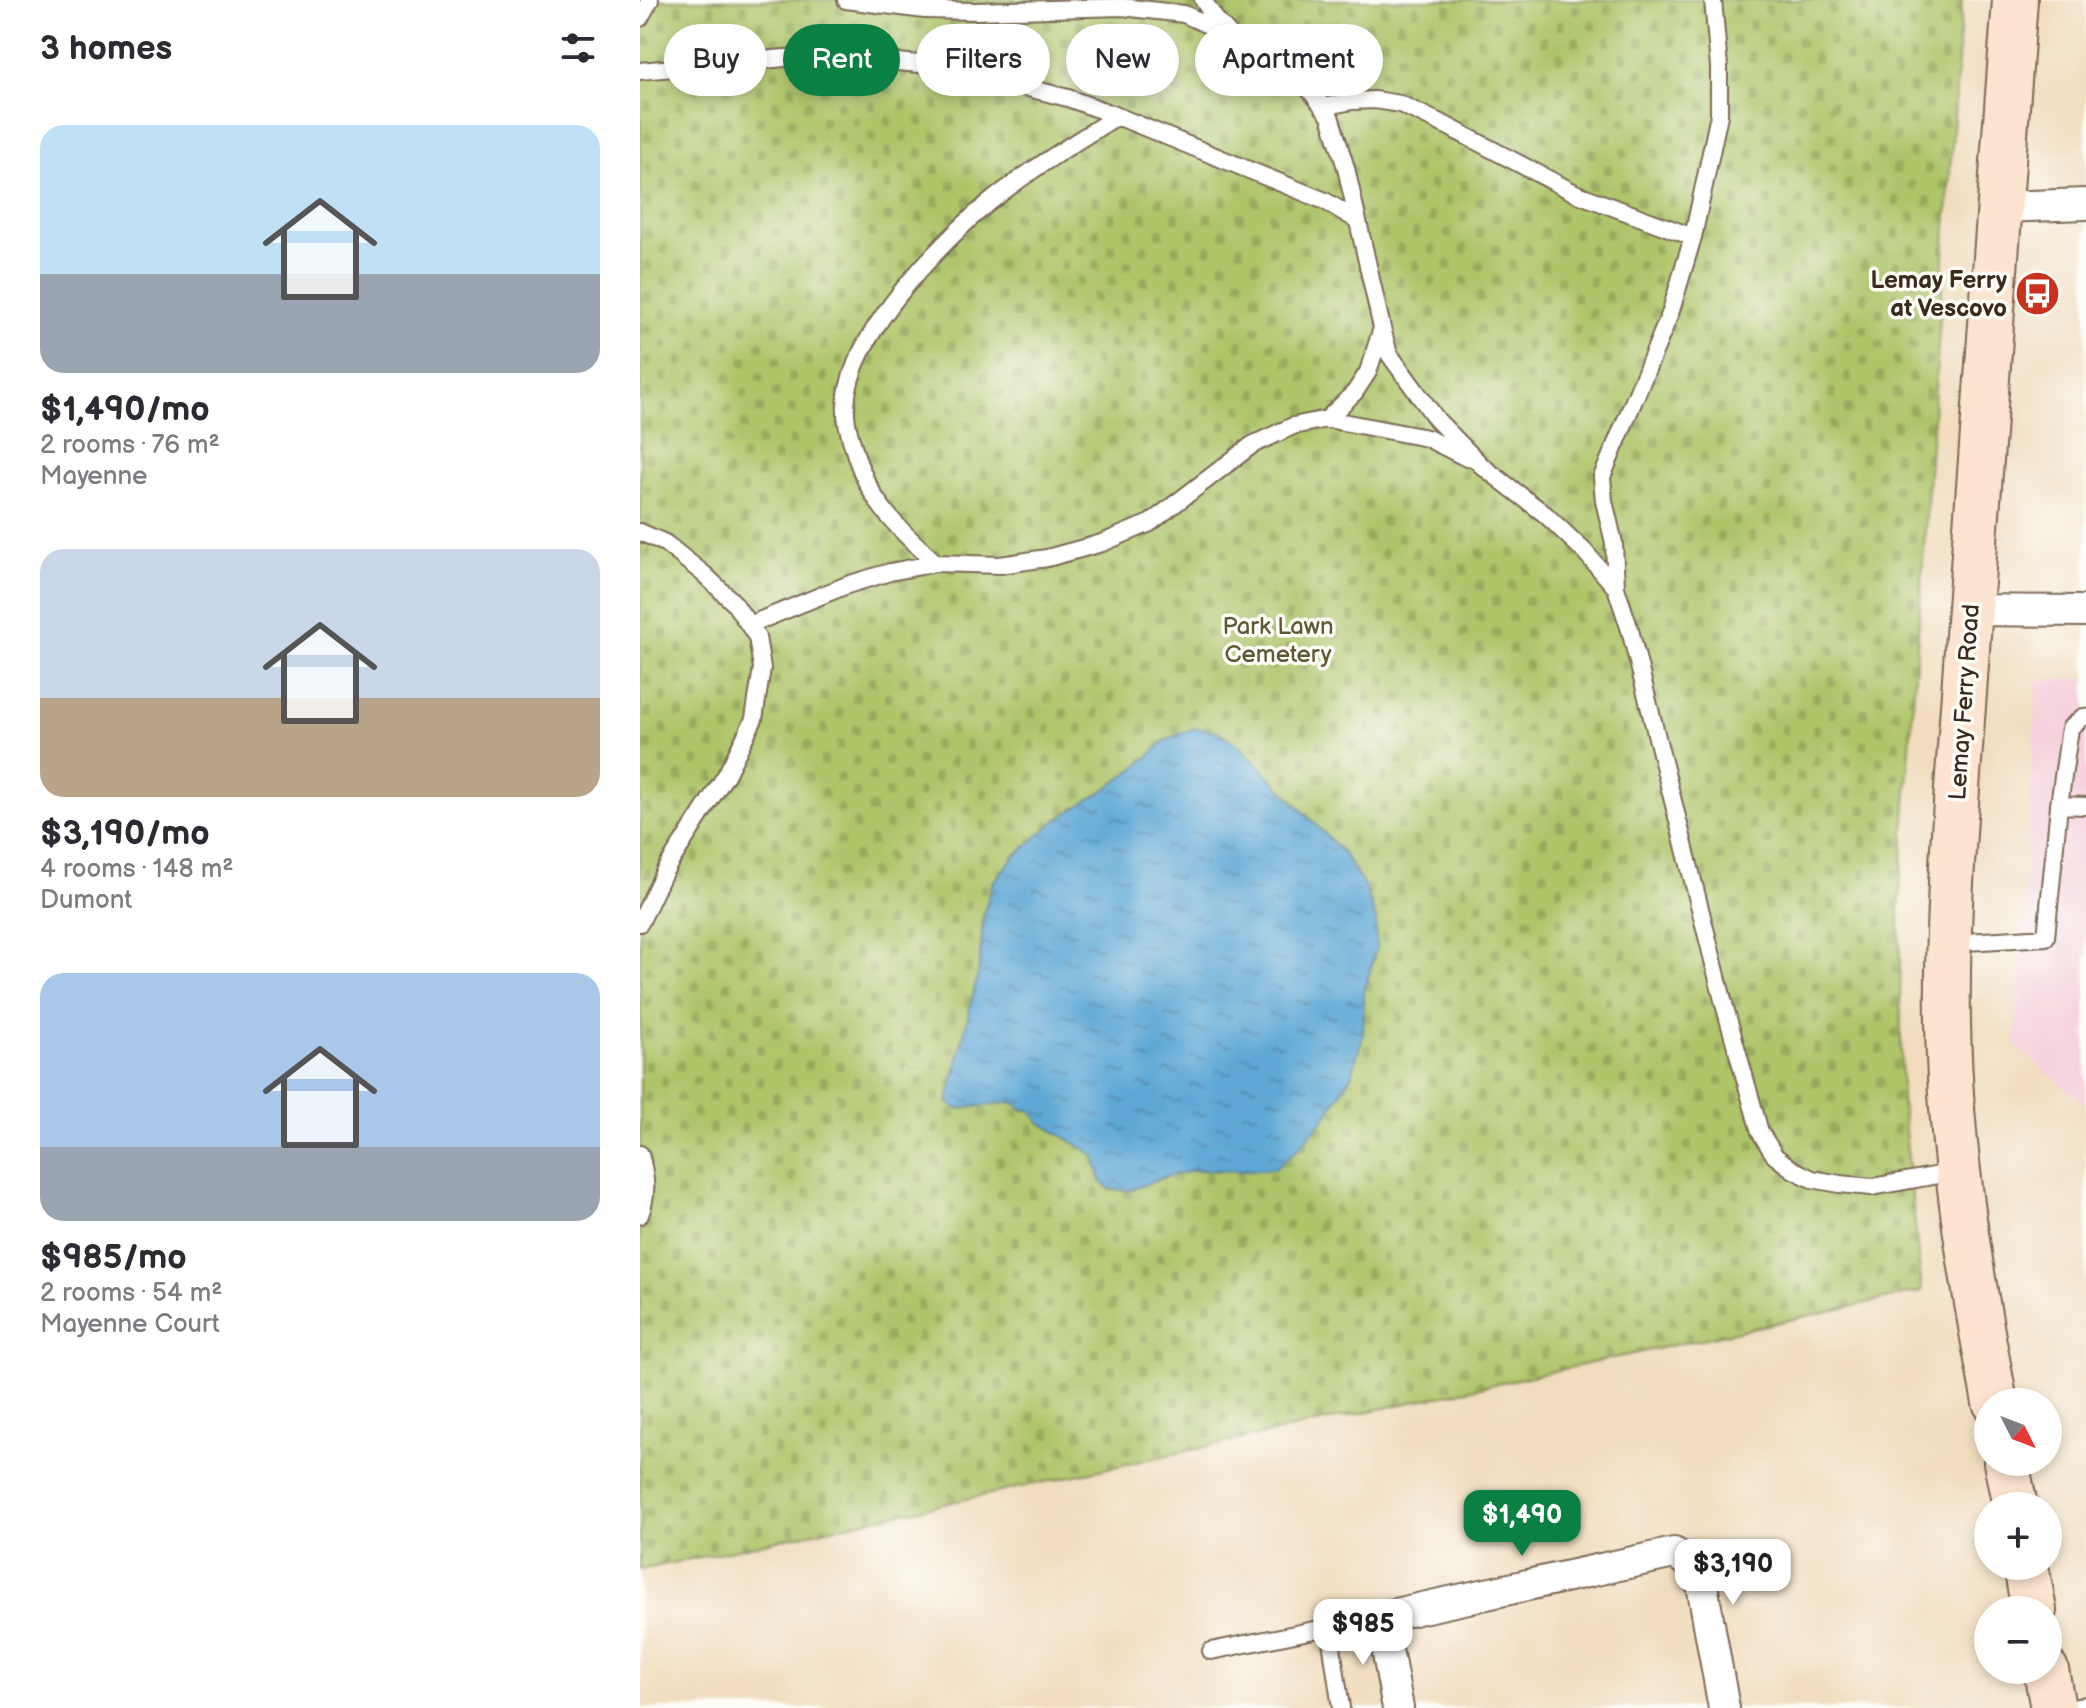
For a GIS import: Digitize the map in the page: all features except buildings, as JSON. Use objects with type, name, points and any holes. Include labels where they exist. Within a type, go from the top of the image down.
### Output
[{"type":"main road","name":"Lemay Ferry Road","points":[[1992,1388],[1967,1248],[1957,1172],[1948,1023],[1949,943],[2015,0]]},
{"type":"main road","points":[[2049,1684],[2053,1708]]},
{"type":"street","points":[[2000,207],[2086,204]]},
{"type":"street","points":[[1970,610],[2086,611]]},
{"type":"street","points":[[1398,1708],[1381,1617],[1674,1553],[1699,1568],[1724,1708]]},
{"type":"lane","points":[[640,18],[650,0]]},
{"type":"lane","points":[[846,0],[925,10],[1122,7],[1184,14],[1206,24]]},
{"type":"lane","points":[[1203,0],[1220,24]]},
{"type":"lane","points":[[1713,0],[1719,67],[1719,115],[1693,237],[1670,314],[1602,477],[1614,543],[1616,588],[1630,630],[1724,1004],[1760,1132],[1775,1156],[1812,1179],[1872,1187],[1957,1172]]},
{"type":"lane","points":[[640,71],[785,58],[843,57],[941,66],[1068,98],[1117,116],[1325,201],[1357,220]]},
{"type":"lane","points":[[1315,96],[1330,116],[1338,142],[1375,307],[1389,354],[1437,420],[1482,466],[1546,515],[1585,552],[1616,588]]},
{"type":"lane","points":[[1323,107],[1375,100],[1400,104],[1575,193],[1693,237]]},
{"type":"lane","points":[[936,563],[900,531],[881,508],[860,471],[850,436],[846,405],[855,366],[875,325],[917,271],[973,216],[1051,157],[1117,116]]},
{"type":"lane","points":[[1327,419],[1355,392],[1368,372],[1382,328]]},
{"type":"lane","points":[[749,625],[847,585],[890,572],[936,563],[1000,565],[1047,558],[1102,543],[1150,523],[1252,445],[1293,426],[1327,419],[1427,438],[1482,466]]},
{"type":"lane","points":[[640,532],[665,543],[734,603],[757,637],[762,668],[754,719],[726,775],[664,872],[640,923]]},
{"type":"lane","points":[[1949,943],[2046,937],[2070,728],[2086,717]]},
{"type":"lane","points":[[2059,805],[2086,806]]},
{"type":"lane","points":[[640,1154],[646,1177],[645,1202],[640,1215]]},
{"type":"lane","points":[[1211,1651],[1381,1617]]},
{"type":"lane","points":[[1329,1627],[1341,1708]]},
{"type":"lane","points":[[2074,1708],[2086,1705]]},
{"type":"shaded area","points":[[2086,678],[2086,1105],[2014,1045],[2037,680]]},
{"type":"green space","name":"Park Lawn Cemetery","points":[[640,0],[1962,0],[1899,906],[1902,1102],[1922,1291],[640,1570]]},
{"type":"water","points":[[1194,728],[1217,731],[1240,746],[1344,854],[1366,890],[1376,920],[1376,949],[1364,991],[1363,1035],[1352,1074],[1329,1113],[1302,1145],[1275,1169],[1195,1170],[1131,1190],[1111,1190],[1101,1181],[1094,1155],[1039,1122],[1031,1110],[1024,1110],[1013,1102],[958,1109],[948,1102],[979,969],[984,913],[993,882],[1013,858],[1055,821],[1112,785],[1166,740]]},
{"type":"place","name":"Lemay Ferry at Vescovo","points":[[2038,294]]}]
